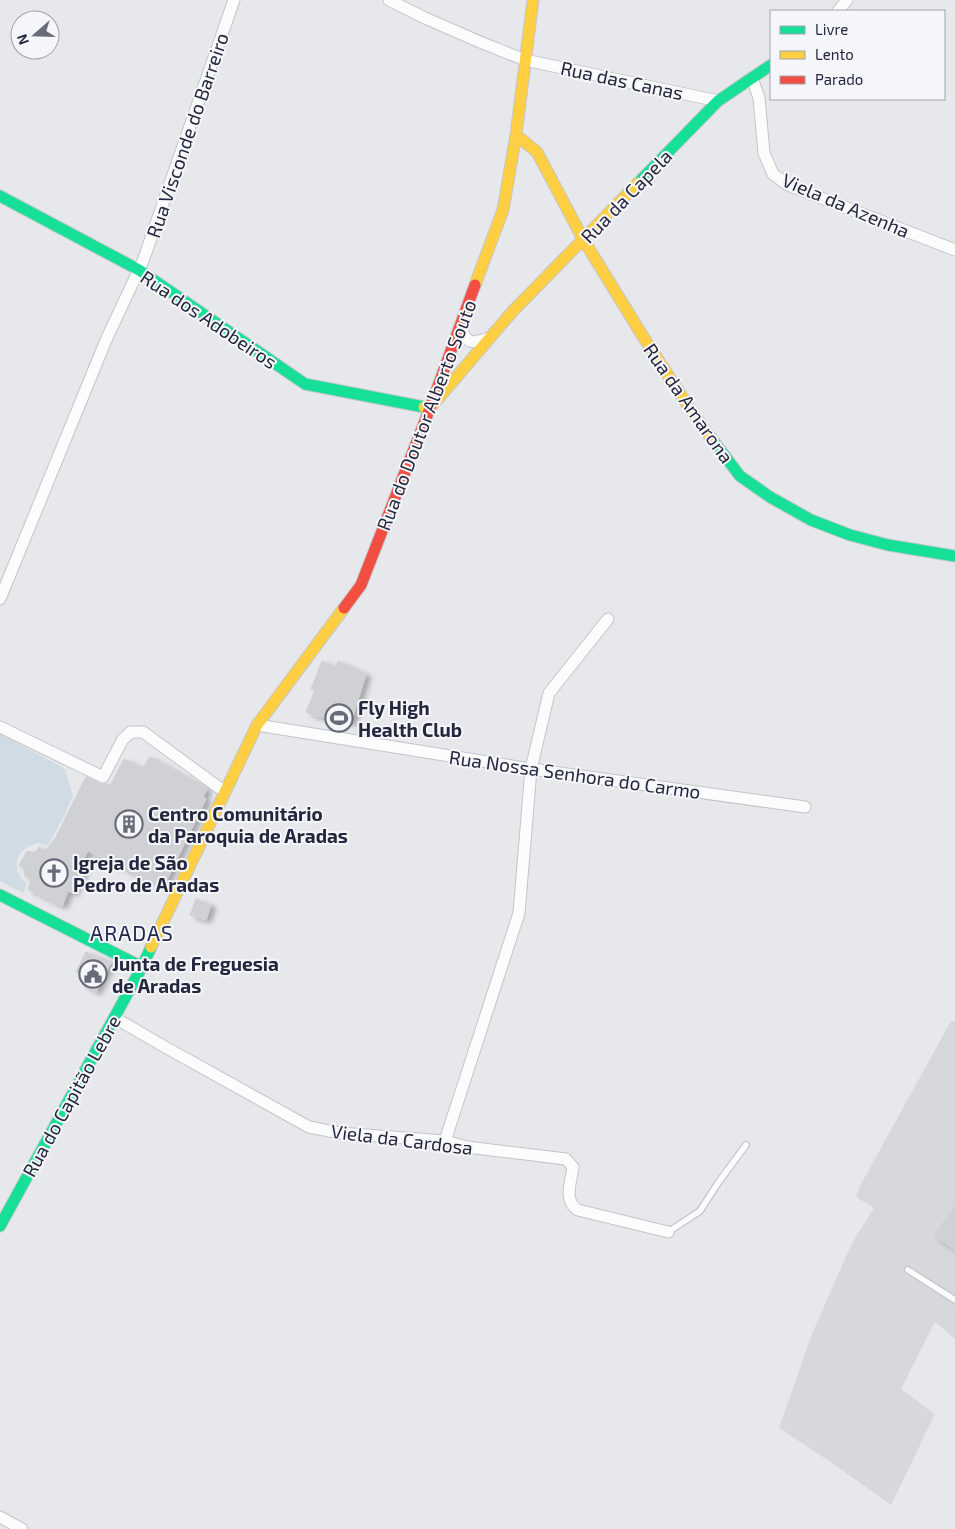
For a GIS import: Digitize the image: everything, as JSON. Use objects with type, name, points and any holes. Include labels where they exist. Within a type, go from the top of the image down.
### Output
[{"type":"street","name":"Rua Visconde do Barreiro","points":[[0,599],[106,340],[143,261],[234,0]]},
{"type":"street","name":"Rua das Canas","points":[[389,0],[433,22],[526,60],[718,100]]},
{"type":"street","name":"Rua do Doutor Alberto Souto","points":[[226,792],[257,725],[361,585],[430,408],[503,210],[516,135],[533,0]]},
{"type":"street","points":[[839,10],[847,0]]},
{"type":"street","name":"Rua da Capela","points":[[430,408],[512,312],[718,100],[770,66]]},
{"type":"street","name":"Viela da Azenha","points":[[752,78],[759,98],[764,153],[773,174],[788,185],[955,250]]},
{"type":"street","name":"Rua da Amarona","points":[[516,135],[537,152],[583,240],[692,412],[740,476],[770,497],[811,520],[888,545],[955,556]]},
{"type":"street","name":"Rua dos Adobeiros","points":[[0,196],[139,270],[305,384],[430,408]]},
{"type":"street","points":[[460,326],[468,341],[476,342],[490,338]]},
{"type":"street","points":[[445,1141],[519,913],[531,769],[549,693],[608,619]]},
{"type":"street","name":"Rua Nossa Senhora do Carmo","points":[[257,725],[531,769],[805,806]]},
{"type":"street","points":[[0,727],[103,776],[123,739],[131,732],[143,732],[226,792]]},
{"type":"street","name":"Rua do Capitão Lebre","points":[[0,1226],[115,1018],[226,792]]},
{"type":"street","points":[[0,895],[142,966]]},
{"type":"street","name":"Viela da Cardosa","points":[[115,1018],[309,1127],[340,1133],[445,1141],[467,1147],[566,1159],[573,1167],[568,1199],[572,1206],[578,1210],[668,1232]]},
{"type":"street","points":[[0,1517],[22,1529]]},
{"type":"lane","points":[[668,1232],[700,1211],[746,1145]]},
{"type":"lane","points":[[908,1270],[955,1300]]},
{"type":"shaded area","points":[[0,734],[64,768],[73,795],[48,845],[37,843],[25,848],[19,855],[17,860],[18,873],[27,884],[23,893],[0,881]]},
{"type":"shaded area","points":[[951,1021],[955,1021],[955,1339],[935,1322],[901,1389],[935,1414],[891,1505],[779,1428],[812,1334],[852,1243],[874,1208],[856,1197],[860,1186]]},
{"type":"building","points":[[322,661],[336,667],[338,661],[366,674],[351,723],[316,716],[306,712],[315,690],[311,689]]},
{"type":"building","name":"Centro Comunitário da Paroquia de Aradas","points":[[150,757],[207,789],[203,797],[206,799],[163,888],[88,851],[79,867],[84,870],[73,893],[68,891],[62,906],[28,889],[31,880],[24,875],[26,869],[19,866],[27,851],[35,853],[39,847],[46,851],[55,839],[86,777],[100,784],[110,786],[124,759],[142,769]]},
{"type":"building","points":[[196,899],[211,905],[206,920],[190,915]]},
{"type":"building","name":"Junta de Freguesia de Aradas","points":[[86,952],[111,962],[96,992],[82,984],[85,976],[76,972]]},
{"type":"building","points":[[955,1205],[955,1250],[934,1236]]},
{"type":"traffic: fast","points":[[638,183],[718,101],[770,66]]},
{"type":"traffic: fast","points":[[0,196],[139,270],[305,384],[424,407]]},
{"type":"traffic: fast","points":[[711,438],[740,476],[770,497],[811,520],[850,535],[888,545],[955,556]]},
{"type":"traffic: fast","points":[[0,895],[142,967]]},
{"type":"traffic: fast","points":[[0,1226],[142,967],[151,947]]},
{"type":"traffic: slow","points":[[475,285],[503,210],[516,135],[533,0]]},
{"type":"traffic: slow","points":[[516,135],[537,152],[583,239],[642,335],[711,438]]},
{"type":"traffic: slow","points":[[424,407],[430,408],[512,312],[638,183]]},
{"type":"traffic: slow","points":[[151,947],[257,725],[344,608]]},
{"type":"traffic: jam","points":[[344,608],[361,585],[430,408],[475,285]]},
{"type":"place","name":"Fly High Health Club","points":[[339,718]]},
{"type":"place","name":"Centro Comunitário da Paroquia de Aradas","points":[[129,824]]},
{"type":"place","name":"Igreja de São Pedro de Aradas","points":[[54,873]]},
{"type":"place","name":"Junta de Freguesia de Aradas","points":[[93,974]]},
{"type":"district","name":"ARADAS","points":[[132,932]]}]
